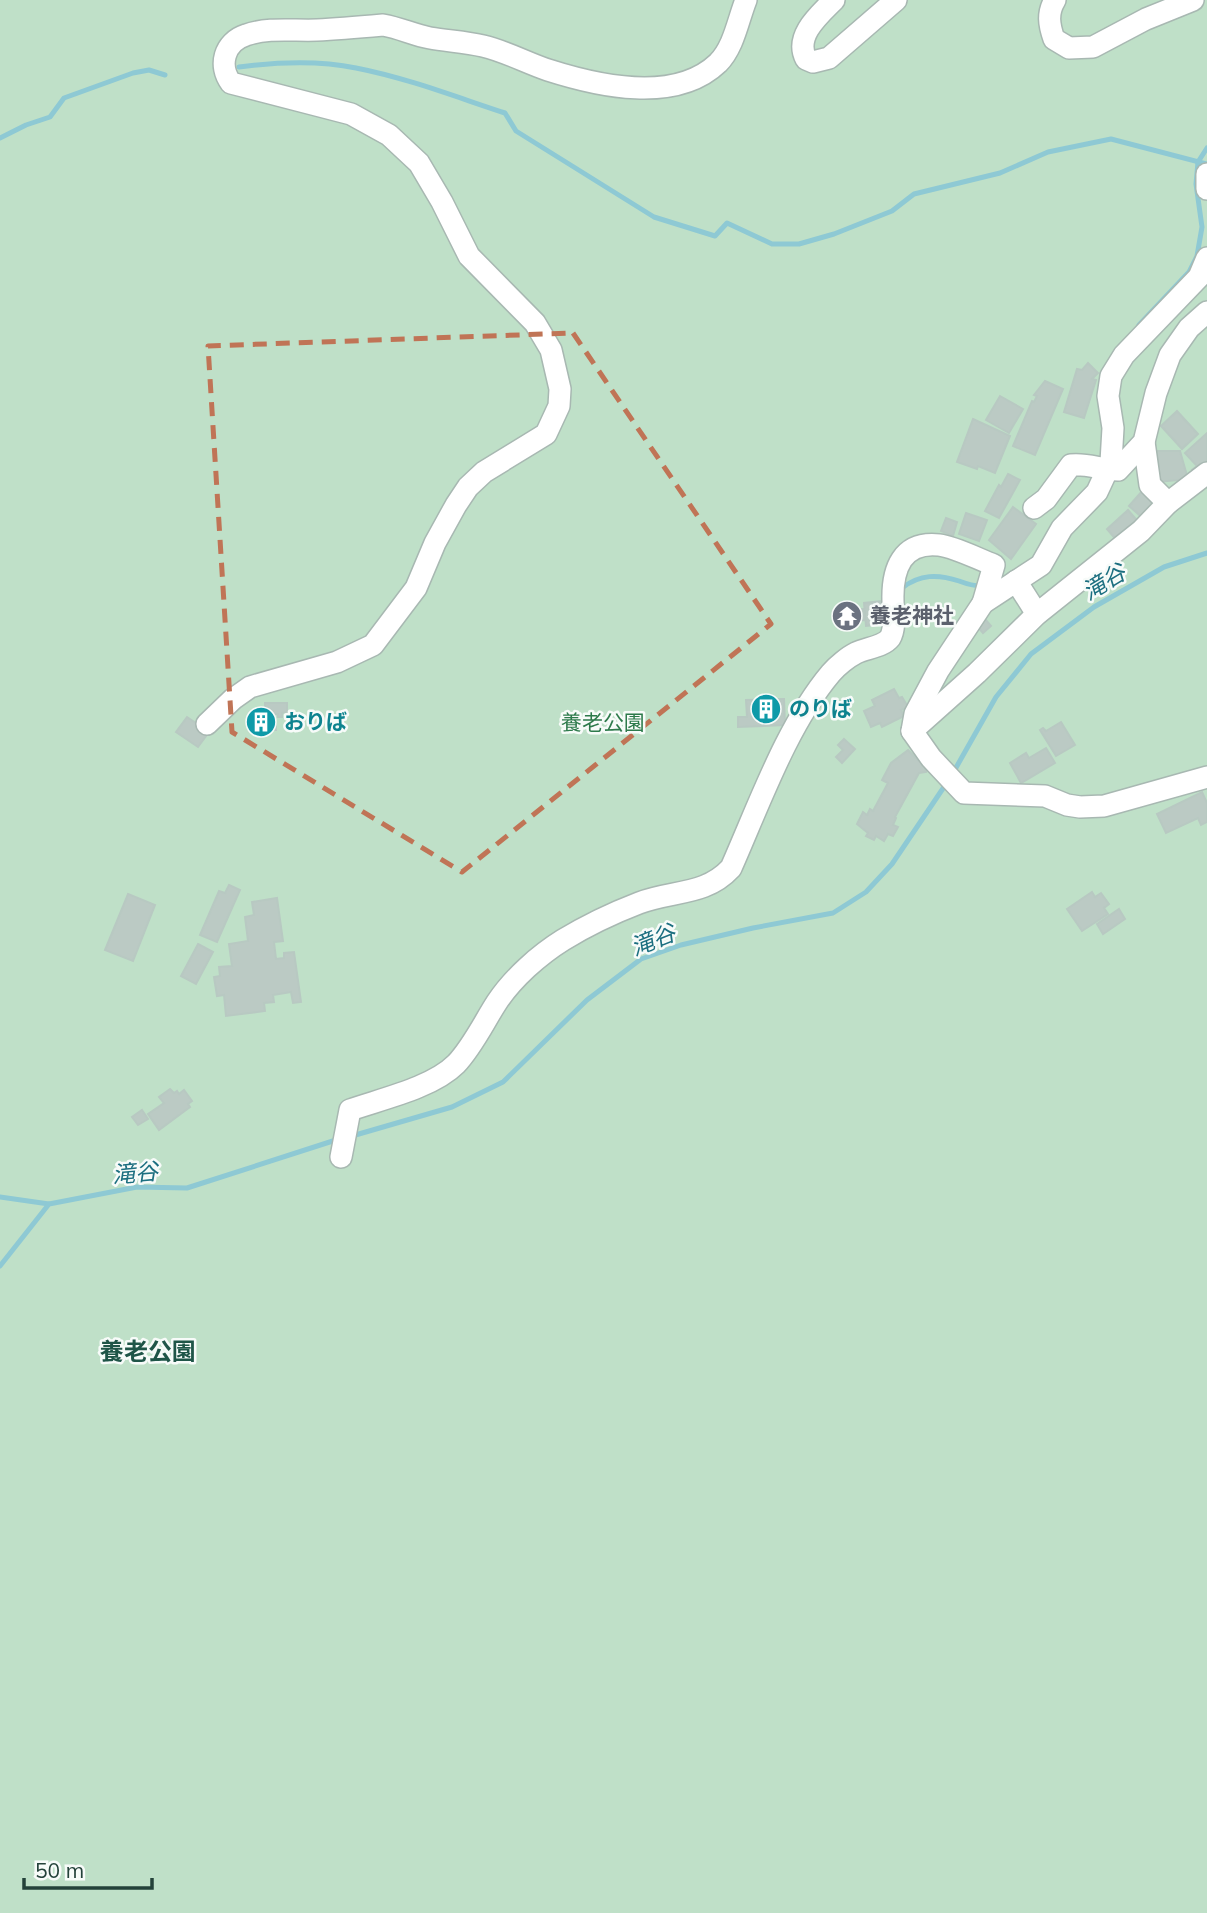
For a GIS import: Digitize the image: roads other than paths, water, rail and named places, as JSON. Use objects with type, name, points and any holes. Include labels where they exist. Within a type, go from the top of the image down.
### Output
[{"type":"street","points":[[207,724],[250,687],[337,662],[373,645],[416,588],[435,543],[462,496],[484,472],[546,434],[559,406],[561,389],[551,350],[535,323],[469,256],[419,163],[389,135],[351,114],[231,83],[226,76],[223,61],[231,45],[247,34],[267,31],[397,27],[426,37],[484,46],[582,79],[624,86],[665,86],[690,80],[718,63],[732,40],[746,0]]},
{"type":"street","points":[[834,0],[806,33],[803,46],[806,59],[813,62],[829,58],[896,0]]},
{"type":"street","points":[[1055,0],[1049,9],[1054,39],[1069,48],[1082,48],[1093,47],[1146,19],[1193,0]]},
{"type":"street","points":[[1207,175],[1207,189]]},
{"type":"street","points":[[983,603],[1041,565],[1062,528],[1097,492],[1111,462],[1113,428],[1108,396],[1111,376],[1124,355],[1199,277],[1207,258]]},
{"type":"street","points":[[1168,503],[1150,485],[1144,442],[1156,393],[1170,355],[1189,328],[1207,312]]},
{"type":"street","points":[[1106,469],[1144,442]]},
{"type":"street","points":[[1034,508],[1046,499],[1070,465],[1086,463],[1150,479]]},
{"type":"street","points":[[912,731],[1037,614],[1141,531],[1168,503],[1207,473]]},
{"type":"street","points":[[341,1157],[349,1110],[441,1075],[456,1063],[499,999],[526,969],[561,941],[641,902],[705,887],[719,880],[731,868],[789,740],[812,698],[840,664],[855,653],[889,639],[893,628],[892,596],[895,574],[902,555],[916,548],[939,545],[994,565],[983,603],[938,671],[915,714],[912,731],[931,758],[964,793],[1045,796],[1067,805],[1104,806],[1207,777]]},
{"type":"street","points":[[1016,581],[1037,614]]},
{"type":"waterway","points":[[239,67],[297,63],[341,65],[450,94],[505,113],[516,131],[654,217],[715,236],[727,223],[772,244],[799,244],[834,234],[892,211],[914,194],[1000,173],[1048,152],[1111,139],[1207,164]]},
{"type":"waterway","points":[[0,138],[50,117],[64,98],[133,73],[149,70],[165,75]]},
{"type":"waterway","points":[[1139,325],[1189,272],[1197,256],[1202,227],[1196,184],[1198,162],[1207,148]]},
{"type":"waterway","name":"滝谷","points":[[953,773],[996,697],[1031,654],[1094,607],[1164,567],[1207,553]]},
{"type":"waterway","points":[[902,588],[916,580],[929,577],[944,577],[981,586]]},
{"type":"waterway","name":"滝谷","points":[[352,1136],[452,1107],[503,1082],[587,1000],[641,959],[681,945],[833,913],[866,892],[892,864],[948,781]]},
{"type":"waterway","name":"滝谷","points":[[0,1266],[49,1204],[137,1187],[187,1188],[339,1139]]},
{"type":"waterway","points":[[0,1197],[49,1204]]},
{"type":"place","name":"養老神社","points":[[847,616]]},
{"type":"place","name":"のりば","points":[[766,709]]},
{"type":"place","name":"おりば","points":[[261,722]]},
{"type":"district","name":"養老公園","points":[[148,1352]]}]
